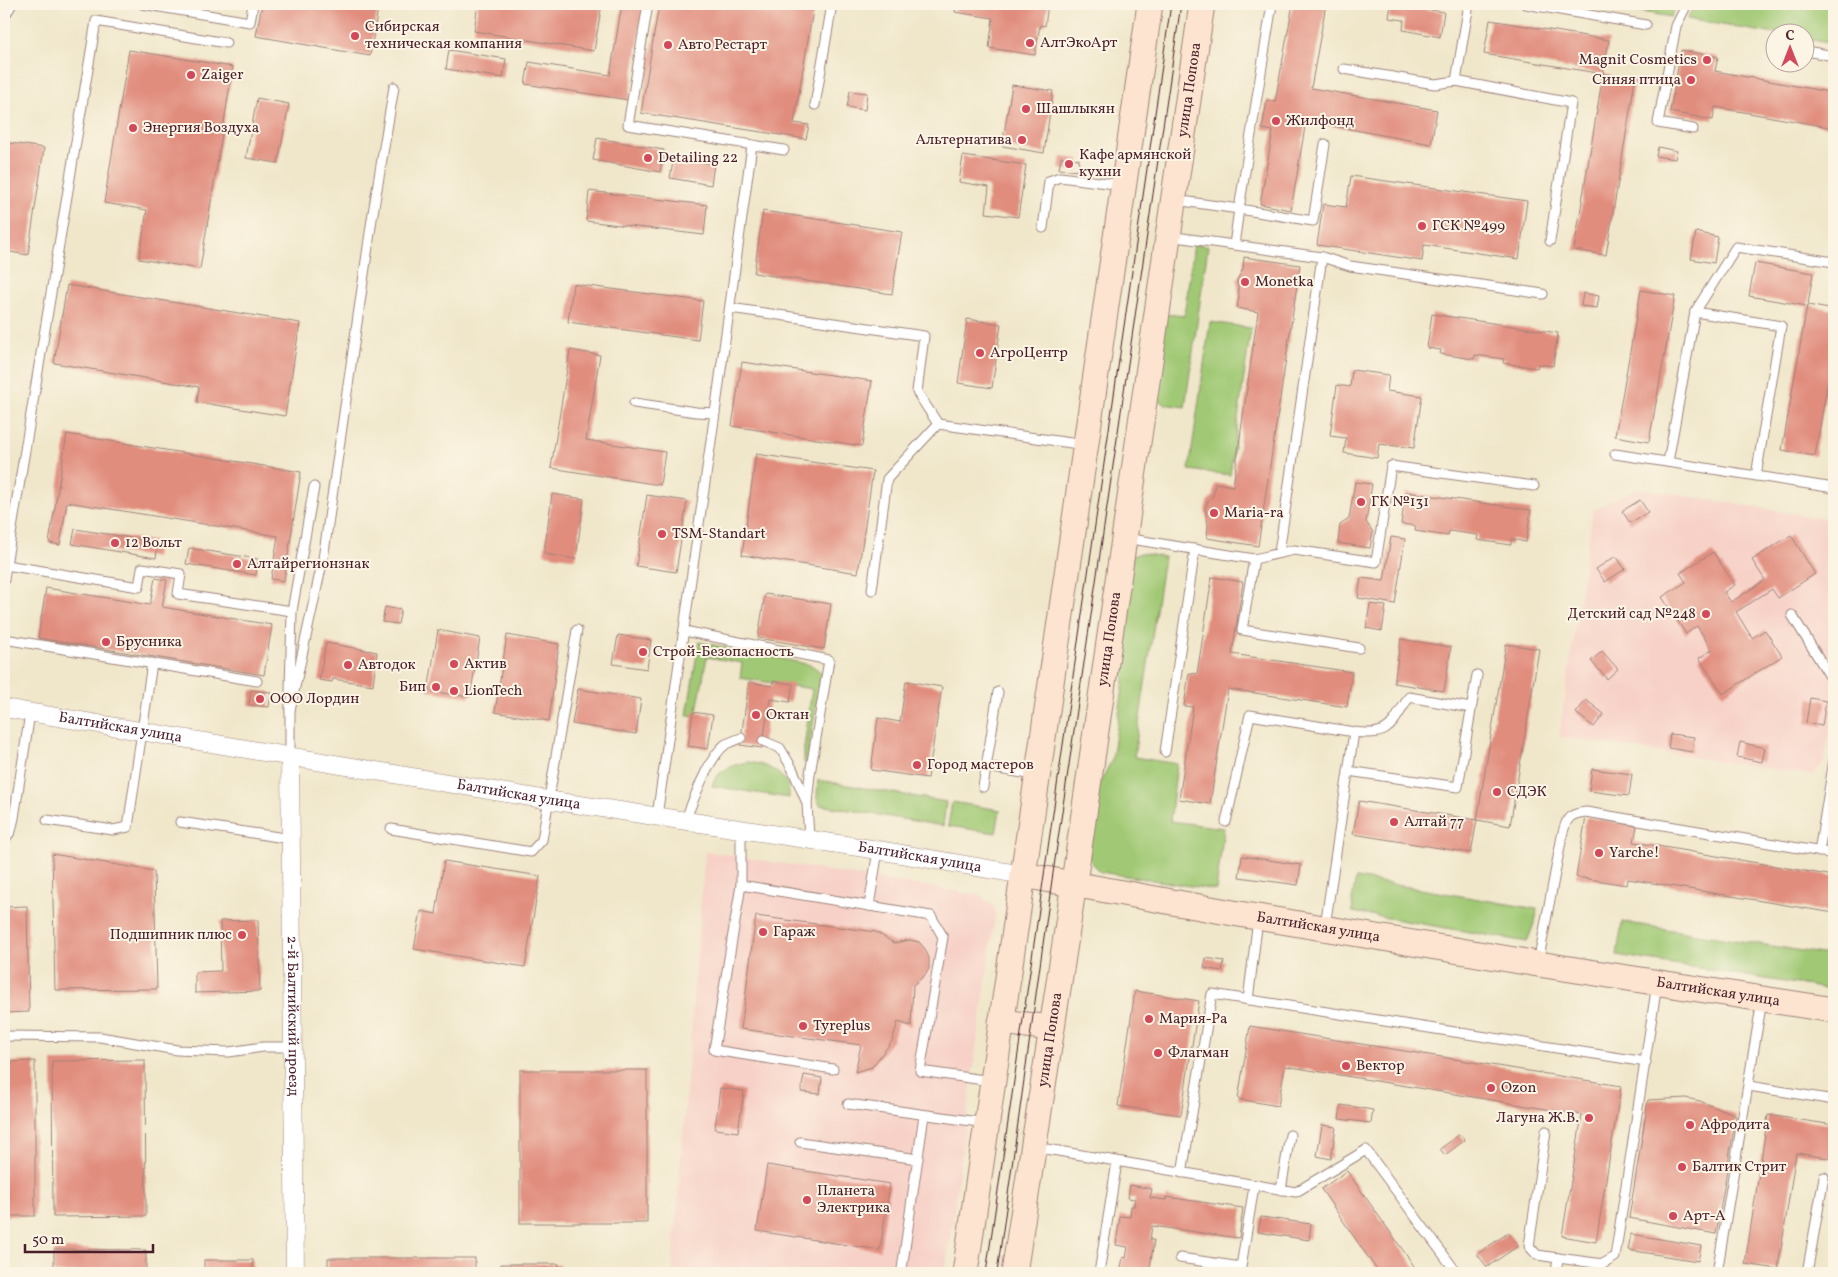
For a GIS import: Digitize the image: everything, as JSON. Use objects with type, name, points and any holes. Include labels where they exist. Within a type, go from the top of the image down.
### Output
[{"type":"main road","points":[[965,1273],[1150,4]]},
{"type":"main road","name":"улица Попова","points":[[1014,1273],[1074,884],[1202,4]]},
{"type":"main road","name":"Балтийская улица","points":[[1024,875],[1259,917],[1657,984],[1834,1010]]},
{"type":"main road","points":[[1001,1022],[1052,1028]]},
{"type":"street","name":"Балтийская улица","points":[[4,708],[548,800],[878,850],[1024,875]]},
{"type":"street","name":"2-й Балтийский проезд","points":[[290,757],[294,1273]]},
{"type":"lane","points":[[4,17],[12,4]]},
{"type":"lane","points":[[142,4],[250,22],[253,4]]},
{"type":"lane","points":[[648,4],[628,125],[784,150]]},
{"type":"lane","points":[[815,104],[832,4]]},
{"type":"lane","points":[[1234,245],[1272,4]]},
{"type":"lane","points":[[1456,81],[1469,4]]},
{"type":"lane","points":[[1526,4],[1646,25]]},
{"type":"lane","points":[[1687,4],[1676,26],[1658,123],[1693,129]]},
{"type":"lane","points":[[4,580],[96,21],[226,43]]},
{"type":"lane","points":[[1816,53],[1834,56]]},
{"type":"lane","points":[[1344,69],[1435,84],[1456,81],[1571,103],[1550,241]]},
{"type":"lane","points":[[290,710],[324,559],[371,229],[394,87]]},
{"type":"lane","points":[[1174,200],[1313,222],[1325,144]]},
{"type":"lane","points":[[658,816],[752,145]]},
{"type":"lane","points":[[1043,228],[1049,181],[1060,177],[1123,186]]},
{"type":"lane","points":[[1168,236],[1322,257],[1350,266],[1543,294]]},
{"type":"lane","points":[[1668,462],[1695,312],[1736,246],[1834,262]]},
{"type":"lane","points":[[1279,553],[1322,257]]},
{"type":"lane","points":[[730,308],[924,336],[917,392],[938,424],[1085,445]]},
{"type":"lane","points":[[1695,312],[1781,326],[1756,476]]},
{"type":"lane","points":[[634,403],[715,413]]},
{"type":"lane","points":[[872,590],[887,479],[938,424]]},
{"type":"lane","points":[[1614,454],[1834,488]]},
{"type":"lane","points":[[1124,538],[1254,559],[1294,550],[1376,562],[1391,466],[1534,486]]},
{"type":"lane","points":[[290,757],[292,611],[314,487]]},
{"type":"lane","points":[[1165,752],[1195,549]]},
{"type":"lane","points":[[1254,559],[1242,630],[1359,648]]},
{"type":"lane","points":[[6,565],[140,587],[142,568],[181,574],[178,594],[292,611]]},
{"type":"lane","points":[[1792,615],[1834,683]]},
{"type":"lane","points":[[391,829],[531,852],[542,840],[577,630]]},
{"type":"lane","points":[[684,631],[829,660],[810,774],[807,803],[809,840]]},
{"type":"lane","points":[[4,639],[257,681]]},
{"type":"lane","points":[[48,820],[113,830],[128,827],[140,732],[152,663]]},
{"type":"lane","points":[[1348,771],[1458,787],[1477,675]]},
{"type":"lane","points":[[983,787],[998,692]]},
{"type":"lane","points":[[1226,822],[1250,715],[1372,734],[1384,732],[1391,725],[1409,697],[1471,708]]},
{"type":"lane","points":[[4,840],[11,831],[14,818],[30,712]]},
{"type":"lane","points":[[1324,928],[1354,732]]},
{"type":"lane","points":[[685,821],[696,792],[716,754],[725,745],[741,738]]},
{"type":"lane","points":[[763,741],[780,748],[792,768],[807,803]]},
{"type":"lane","points":[[1819,852],[1834,760]]},
{"type":"lane","points":[[986,767],[1038,775]]},
{"type":"lane","points":[[1538,964],[1562,836],[1566,821],[1574,814],[1586,812],[1834,854]]},
{"type":"lane","points":[[180,822],[290,839]]},
{"type":"lane","points":[[741,829],[741,885],[714,1050],[833,1069]]},
{"type":"lane","points":[[869,906],[878,850]]},
{"type":"lane","points":[[741,885],[931,916],[942,937],[920,1071],[993,1081]]},
{"type":"lane","points":[[1248,1000],[1259,917]]},
{"type":"lane","points":[[1546,1131],[1529,1246],[1537,1255],[1603,1264],[1615,1257],[1657,984]]},
{"type":"lane","points":[[1182,1173],[1212,994],[1646,1062]]},
{"type":"lane","points":[[1717,1273],[1762,999]]},
{"type":"lane","points":[[4,1036],[100,1037],[177,1050],[229,1052],[263,1047],[292,1047]]},
{"type":"lane","points":[[1748,1086],[1834,1100]]},
{"type":"lane","points":[[848,1104],[987,1124]]},
{"type":"lane","points":[[904,1273],[902,1269],[924,1116]]},
{"type":"lane","points":[[1281,1190],[1290,1135]]},
{"type":"lane","points":[[800,1142],[918,1159]]},
{"type":"lane","points":[[1034,1147],[1296,1192],[1366,1150],[1457,1273]]},
{"type":"lane","points":[[1098,1273],[1117,1162]]},
{"type":"lane","points":[[1807,1273],[1824,1177]]},
{"type":"lane","points":[[1180,1258],[1241,1270],[1254,1186]]},
{"type":"lane","points":[[1556,1273],[1558,1258]]},
{"type":"shaded area","name":"Детский сад №248","points":[[1637,488],[1834,520],[1834,707],[1824,762],[1812,775],[1559,737],[1593,510]]},
{"type":"shaded area","points":[[705,851],[979,895],[996,909],[945,1273],[672,1273]]},
{"type":"green space","points":[[1599,4],[1678,4],[1671,17]]},
{"type":"green space","points":[[1695,4],[1736,4],[1754,7],[1755,4],[1834,4],[1834,44],[1816,41],[1816,22],[1766,22],[1766,32],[1687,19]]},
{"type":"green space","points":[[1194,244],[1208,246],[1185,407],[1164,404],[1156,399],[1165,314],[1184,316]]},
{"type":"green space","points":[[1210,322],[1251,328],[1230,475],[1189,470]]},
{"type":"green space","points":[[1141,553],[1164,557],[1134,757],[1177,764],[1170,821],[1224,828],[1216,890],[1101,872],[1091,862],[1087,851],[1094,794],[1112,760],[1124,681],[1116,642],[1132,556]]},
{"type":"green space","points":[[699,642],[811,665],[822,673],[810,742],[808,766],[804,762],[804,748],[812,689],[740,678],[742,663],[707,657],[696,716],[687,715]]},
{"type":"green space","points":[[747,762],[765,766],[781,776],[788,786],[789,798],[712,786],[714,780],[721,772]]},
{"type":"green space","points":[[818,780],[946,802],[943,826],[820,805],[817,798]]},
{"type":"green space","points":[[952,802],[1000,810],[996,833],[948,826]]},
{"type":"green space","points":[[1356,878],[1537,909],[1536,918],[1527,942],[1353,912],[1352,900]]},
{"type":"green space","points":[[1622,922],[1834,956],[1834,990],[1617,955]]},
{"type":"building","points":[[262,4],[355,4],[378,8],[370,56],[256,36]]},
{"type":"building","points":[[478,4],[602,4],[594,51],[474,31]]},
{"type":"building","points":[[622,4],[644,4],[629,100],[525,84],[529,62],[610,75]]},
{"type":"building","points":[[659,4],[814,4],[794,123],[809,125],[806,139],[641,113]]},
{"type":"building","points":[[956,4],[1048,4],[1045,26],[1040,25],[1035,55],[989,48],[993,18],[955,12]]},
{"type":"building","points":[[1293,4],[1326,4],[1311,88],[1437,110],[1431,144],[1306,121],[1291,210],[1260,204],[1273,131],[1262,129],[1267,100],[1275,102]]},
{"type":"building","points":[[1391,4],[1444,12],[1440,37],[1403,30],[1404,20],[1389,18]]},
{"type":"building","points":[[1490,20],[1609,40],[1603,74],[1484,54]]},
{"type":"building","points":[[129,50],[233,67],[200,269],[139,259],[147,210],[104,203]]},
{"type":"building","points":[[449,50],[506,59],[503,78],[446,69]]},
{"type":"building","points":[[1681,50],[1718,57],[1715,71],[1834,93],[1834,128],[1715,107],[1713,120],[1670,112]]},
{"type":"building","points":[[1603,74],[1635,80],[1606,255],[1574,250]]},
{"type":"building","points":[[1012,85],[1053,91],[1044,153],[1002,146]]},
{"type":"building","points":[[850,91],[867,93],[865,110],[847,107]]},
{"type":"building","points":[[257,98],[289,104],[278,163],[246,158]]},
{"type":"building","points":[[597,138],[664,150],[660,172],[593,160]]},
{"type":"building","points":[[4,142],[44,148],[28,255],[4,251]]},
{"type":"building","points":[[1658,147],[1677,151],[1675,159],[1656,156]]},
{"type":"building","points":[[963,156],[1026,165],[1018,217],[986,213],[989,187],[959,182]]},
{"type":"building","points":[[674,157],[714,164],[711,185],[670,178]]},
{"type":"building","name":"Кафе армянской кухни","points":[[1061,157],[1079,159],[1078,171],[1059,169]]},
{"type":"building","name":"ГСК №499","points":[[1351,176],[1527,201],[1519,259],[1424,245],[1422,261],[1317,245],[1323,204],[1346,207]]},
{"type":"building","points":[[589,191],[707,205],[704,235],[586,221]]},
{"type":"building","points":[[763,211],[902,232],[892,294],[754,273]]},
{"type":"building","points":[[1696,232],[1718,237],[1714,263],[1691,259]]},
{"type":"building","points":[[1244,257],[1300,265],[1258,546],[1207,538],[1208,525],[1205,509],[1208,501],[1213,496],[1215,483],[1233,486],[1258,312],[1237,308],[1239,296],[1237,280],[1243,269]]},
{"type":"building","points":[[1755,263],[1813,273],[1808,305],[1834,310],[1834,344],[1815,456],[1782,450],[1807,306],[1749,296]]},
{"type":"building","points":[[573,284],[703,301],[698,340],[568,322]]},
{"type":"building","points":[[67,285],[300,323],[285,416],[197,402],[199,387],[54,363]]},
{"type":"building","points":[[1641,290],[1675,296],[1649,442],[1615,436]]},
{"type":"building","points":[[1583,293],[1599,296],[1597,308],[1581,306]]},
{"type":"building","points":[[1432,314],[1558,333],[1553,366],[1538,364],[1537,368],[1503,363],[1504,359],[1475,355],[1474,359],[1440,354],[1441,350],[1427,348]]},
{"type":"building","name":"АгроЦентр","points":[[967,319],[1001,324],[992,388],[958,383]]},
{"type":"building","points":[[570,350],[600,355],[586,440],[665,452],[660,485],[551,468]]},
{"type":"building","points":[[742,362],[872,381],[862,446],[732,426]]},
{"type":"building","points":[[1352,370],[1389,375],[1387,391],[1422,396],[1414,448],[1379,444],[1377,458],[1344,453],[1346,438],[1330,436],[1337,385],[1350,387]]},
{"type":"building","points":[[67,434],[301,472],[284,581],[271,579],[278,536],[67,502],[60,545],[49,543]]},
{"type":"building","points":[[756,454],[873,471],[858,573],[742,555]]},
{"type":"building","name":"ГК №131","points":[[1355,482],[1372,484],[1366,522],[1373,532],[1370,548],[1338,543],[1340,525],[1349,519]]},
{"type":"building","points":[[1406,492],[1531,510],[1526,542],[1511,539],[1511,545],[1477,540],[1478,535],[1449,531],[1448,536],[1415,531],[1416,526],[1401,524]]},
{"type":"building","points":[[552,494],[584,499],[576,559],[544,554]]},
{"type":"building","points":[[647,495],[687,501],[676,572],[636,566]]},
{"type":"building","points":[[1640,500],[1648,512],[1630,523],[1622,511]]},
{"type":"building","name":"12 Вольт","points":[[75,529],[158,542],[156,558],[72,544]]},
{"type":"building","points":[[1791,535],[1815,574],[1778,598],[1772,589],[1736,612],[1752,638],[1765,630],[1782,656],[1723,694],[1699,658],[1712,650],[1697,626],[1686,634],[1662,597],[1686,582],[1680,573],[1713,552],[1735,585],[1724,592],[1731,602],[1765,580],[1752,560]]},
{"type":"building","points":[[1391,537],[1405,539],[1395,604],[1358,598],[1361,578],[1384,581]]},
{"type":"building","points":[[189,548],[258,559],[256,575],[186,564]]},
{"type":"building","points":[[1616,556],[1625,569],[1605,582],[1596,569]]},
{"type":"building","points":[[1212,577],[1243,582],[1232,654],[1352,672],[1347,707],[1228,689],[1210,804],[1179,799],[1193,707],[1184,706],[1189,673],[1197,674]]},
{"type":"building","points":[[155,578],[167,580],[162,607],[272,625],[264,675],[38,638],[46,588],[150,605]]},
{"type":"building","points":[[765,594],[831,604],[824,649],[758,638]]},
{"type":"building","points":[[1370,604],[1386,606],[1382,631],[1366,628]]},
{"type":"building","points":[[385,607],[401,610],[398,624],[382,622]]},
{"type":"building","name":"Актив","points":[[438,630],[480,638],[470,697],[428,691]]},
{"type":"building","points":[[507,635],[559,644],[549,721],[495,712]]},
{"type":"building","points":[[618,635],[651,640],[647,669],[613,664]]},
{"type":"building","points":[[1401,639],[1451,647],[1444,691],[1394,683]]},
{"type":"building","points":[[326,643],[377,652],[373,685],[333,679],[332,682],[319,680]]},
{"type":"building","points":[[1506,644],[1539,649],[1510,826],[1477,820]]},
{"type":"building","points":[[1602,651],[1618,669],[1607,679],[1591,661]]},
{"type":"building","points":[[773,681],[793,684],[790,702],[770,699],[762,748],[740,745],[749,682],[772,686]]},
{"type":"building","points":[[906,681],[942,687],[928,778],[871,770],[878,718],[900,722]]},
{"type":"building","points":[[578,689],[641,699],[636,734],[572,724]]},
{"type":"building","name":"ООО Лордин","points":[[251,690],[271,692],[269,707],[249,705]]},
{"type":"building","points":[[1810,698],[1826,701],[1822,726],[1806,723]]},
{"type":"building","points":[[1586,700],[1604,714],[1594,727],[1576,713]]},
{"type":"building","points":[[693,712],[713,715],[708,749],[688,746]]},
{"type":"building","points":[[1670,734],[1694,737],[1692,752],[1668,748]]},
{"type":"building","points":[[1740,742],[1765,748],[1762,762],[1737,757]]},
{"type":"building","points":[[1592,769],[1632,774],[1629,796],[1589,791]]},
{"type":"building","points":[[1359,801],[1477,820],[1471,853],[1353,834]]},
{"type":"building","points":[[1586,817],[1637,826],[1634,842],[1834,876],[1834,913],[1628,879],[1627,885],[1576,877]]},
{"type":"building","points":[[52,854],[154,871],[157,989],[55,990]]},
{"type":"building","points":[[1242,856],[1301,865],[1298,885],[1239,877]]},
{"type":"building","points":[[444,861],[540,876],[525,967],[414,949],[421,911],[436,914]]},
{"type":"building","points":[[27,906],[29,1012],[4,1013],[4,907]]},
{"type":"building","name":"Гараж","points":[[756,916],[876,932],[894,943],[910,940],[919,942],[925,949],[929,958],[929,969],[913,985],[911,1026],[898,1022],[892,1041],[872,1067],[855,1072],[861,1045],[741,1029]]},
{"type":"building","points":[[258,920],[260,991],[195,993],[195,972],[221,971],[220,921]]},
{"type":"building","points":[[1206,958],[1224,961],[1222,971],[1204,968]]},
{"type":"building","name":"Флагман","points":[[1135,991],[1199,1001],[1181,1115],[1118,1106]]},
{"type":"building","points":[[1250,1026],[1621,1086],[1596,1242],[1562,1236],[1582,1115],[1285,1066],[1278,1106],[1238,1099]]},
{"type":"building","points":[[145,1060],[146,1216],[53,1217],[52,1061]]},
{"type":"building","points":[[35,1061],[35,1216],[4,1216],[4,1062]]},
{"type":"building","points":[[520,1070],[647,1070],[647,1223],[520,1223]]},
{"type":"building","points":[[804,1075],[822,1078],[820,1094],[801,1092]]},
{"type":"building","points":[[720,1088],[744,1091],[738,1132],[715,1129]]},
{"type":"building","name":"Балтик Стрит","points":[[1686,1098],[1700,1101],[1736,1116],[1716,1234],[1629,1218],[1648,1100]]},
{"type":"building","points":[[1341,1105],[1373,1110],[1371,1123],[1339,1119]]},
{"type":"building","points":[[1768,1115],[1834,1125],[1834,1159],[1796,1153],[1778,1269],[1745,1264]]},
{"type":"building","points":[[1322,1125],[1336,1127],[1331,1159],[1317,1156]]},
{"type":"building","points":[[1460,1134],[1465,1140],[1445,1155],[1440,1149]]},
{"type":"building","points":[[767,1165],[890,1184],[880,1250],[757,1231]]},
{"type":"building","points":[[1347,1171],[1419,1273],[1379,1273],[1321,1189]]},
{"type":"building","points":[[1130,1185],[1152,1189],[1150,1198],[1166,1200],[1166,1197],[1243,1208],[1239,1238],[1152,1226],[1150,1240],[1154,1240],[1150,1268],[1152,1273],[1120,1273],[1123,1257],[1126,1258],[1128,1247],[1116,1245],[1120,1216],[1130,1217],[1131,1206],[1134,1206],[1135,1199],[1128,1198]]},
{"type":"building","points":[[1261,1217],[1311,1224],[1309,1240],[1258,1232]]},
{"type":"building","points":[[1508,1233],[1518,1246],[1487,1267],[1477,1254]]},
{"type":"building","points":[[1631,1234],[1701,1246],[1698,1261],[1628,1250]]},
{"type":"building","points":[[54,1249],[146,1250],[146,1273],[54,1273]]},
{"type":"building","points":[[328,1258],[475,1258],[475,1273],[328,1273]]},
{"type":"building","points":[[204,1260],[253,1260],[253,1273],[204,1273]]},
{"type":"building","points":[[501,1264],[559,1264],[559,1273],[501,1273]]},
{"type":"tram line","points":[[986,1273],[1171,4]]},
{"type":"tram line","points":[[997,1273],[1052,880],[1181,4]]},
{"type":"place","name":"Сибирская техническая компания","points":[[355,36]]},
{"type":"place","name":"АлтЭкоАрт","points":[[1030,43]]},
{"type":"place","name":"Авто Рестарт","points":[[668,45]]},
{"type":"place","name":"Magnit Cosmetics","points":[[1707,60]]},
{"type":"place","name":"Zaiger","points":[[191,75]]},
{"type":"place","name":"Синяя птица","points":[[1691,80]]},
{"type":"place","name":"Шашлыкян","points":[[1026,109]]},
{"type":"place","name":"Жилфонд","points":[[1276,121]]},
{"type":"place","name":"Энергия Воздуха","points":[[133,128]]},
{"type":"place","name":"Альтернатива","points":[[1022,140]]},
{"type":"place","name":"Detailing 22","points":[[648,158]]},
{"type":"place","name":"Кафе армянской кухни","points":[[1069,164]]},
{"type":"place","name":"ГСК №499","points":[[1422,226]]},
{"type":"place","name":"Monetka","points":[[1245,282]]},
{"type":"place","name":"АгроЦентр","points":[[980,353]]},
{"type":"place","name":"ГК №131","points":[[1361,502]]},
{"type":"place","name":"Maria-ra","points":[[1214,513]]},
{"type":"place","name":"TSM-Standart","points":[[662,534]]},
{"type":"place","name":"12 Вольт","points":[[115,543]]},
{"type":"place","name":"Алтайрегионзнак","points":[[237,564]]},
{"type":"place","name":"Детский сад №248","points":[[1706,614]]},
{"type":"place","name":"Брусника","points":[[106,642]]},
{"type":"place","name":"Строй-Безопасность","points":[[643,652]]},
{"type":"place","name":"Актив","points":[[454,664]]},
{"type":"place","name":"Автодок","points":[[348,665]]},
{"type":"place","name":"Бип","points":[[436,687]]},
{"type":"place","name":"LionTech","points":[[454,691]]},
{"type":"place","name":"ООО Лордин","points":[[260,699]]},
{"type":"place","name":"Октан","points":[[756,715]]},
{"type":"place","name":"Город мастеров","points":[[917,765]]},
{"type":"place","name":"СДЭК","points":[[1497,792]]},
{"type":"place","name":"Алтай 77","points":[[1394,822]]},
{"type":"place","name":"Yarche!","points":[[1599,853]]},
{"type":"place","name":"Гараж","points":[[763,932]]},
{"type":"place","name":"Подшипник плюс","points":[[242,935]]},
{"type":"place","name":"Мария-Ра","points":[[1149,1019]]},
{"type":"place","name":"Tyreplus","points":[[803,1026]]},
{"type":"place","name":"Флагман","points":[[1158,1053]]},
{"type":"place","name":"Вектор","points":[[1346,1066]]},
{"type":"place","name":"Ozon","points":[[1491,1088]]},
{"type":"place","name":"Лагуна Ж.В.","points":[[1589,1118]]},
{"type":"place","name":"Афродита","points":[[1690,1125]]},
{"type":"place","name":"Балтик Стрит","points":[[1682,1167]]},
{"type":"place","name":"Планета Электрика","points":[[807,1200]]},
{"type":"place","name":"Арт-А","points":[[1673,1216]]}]
